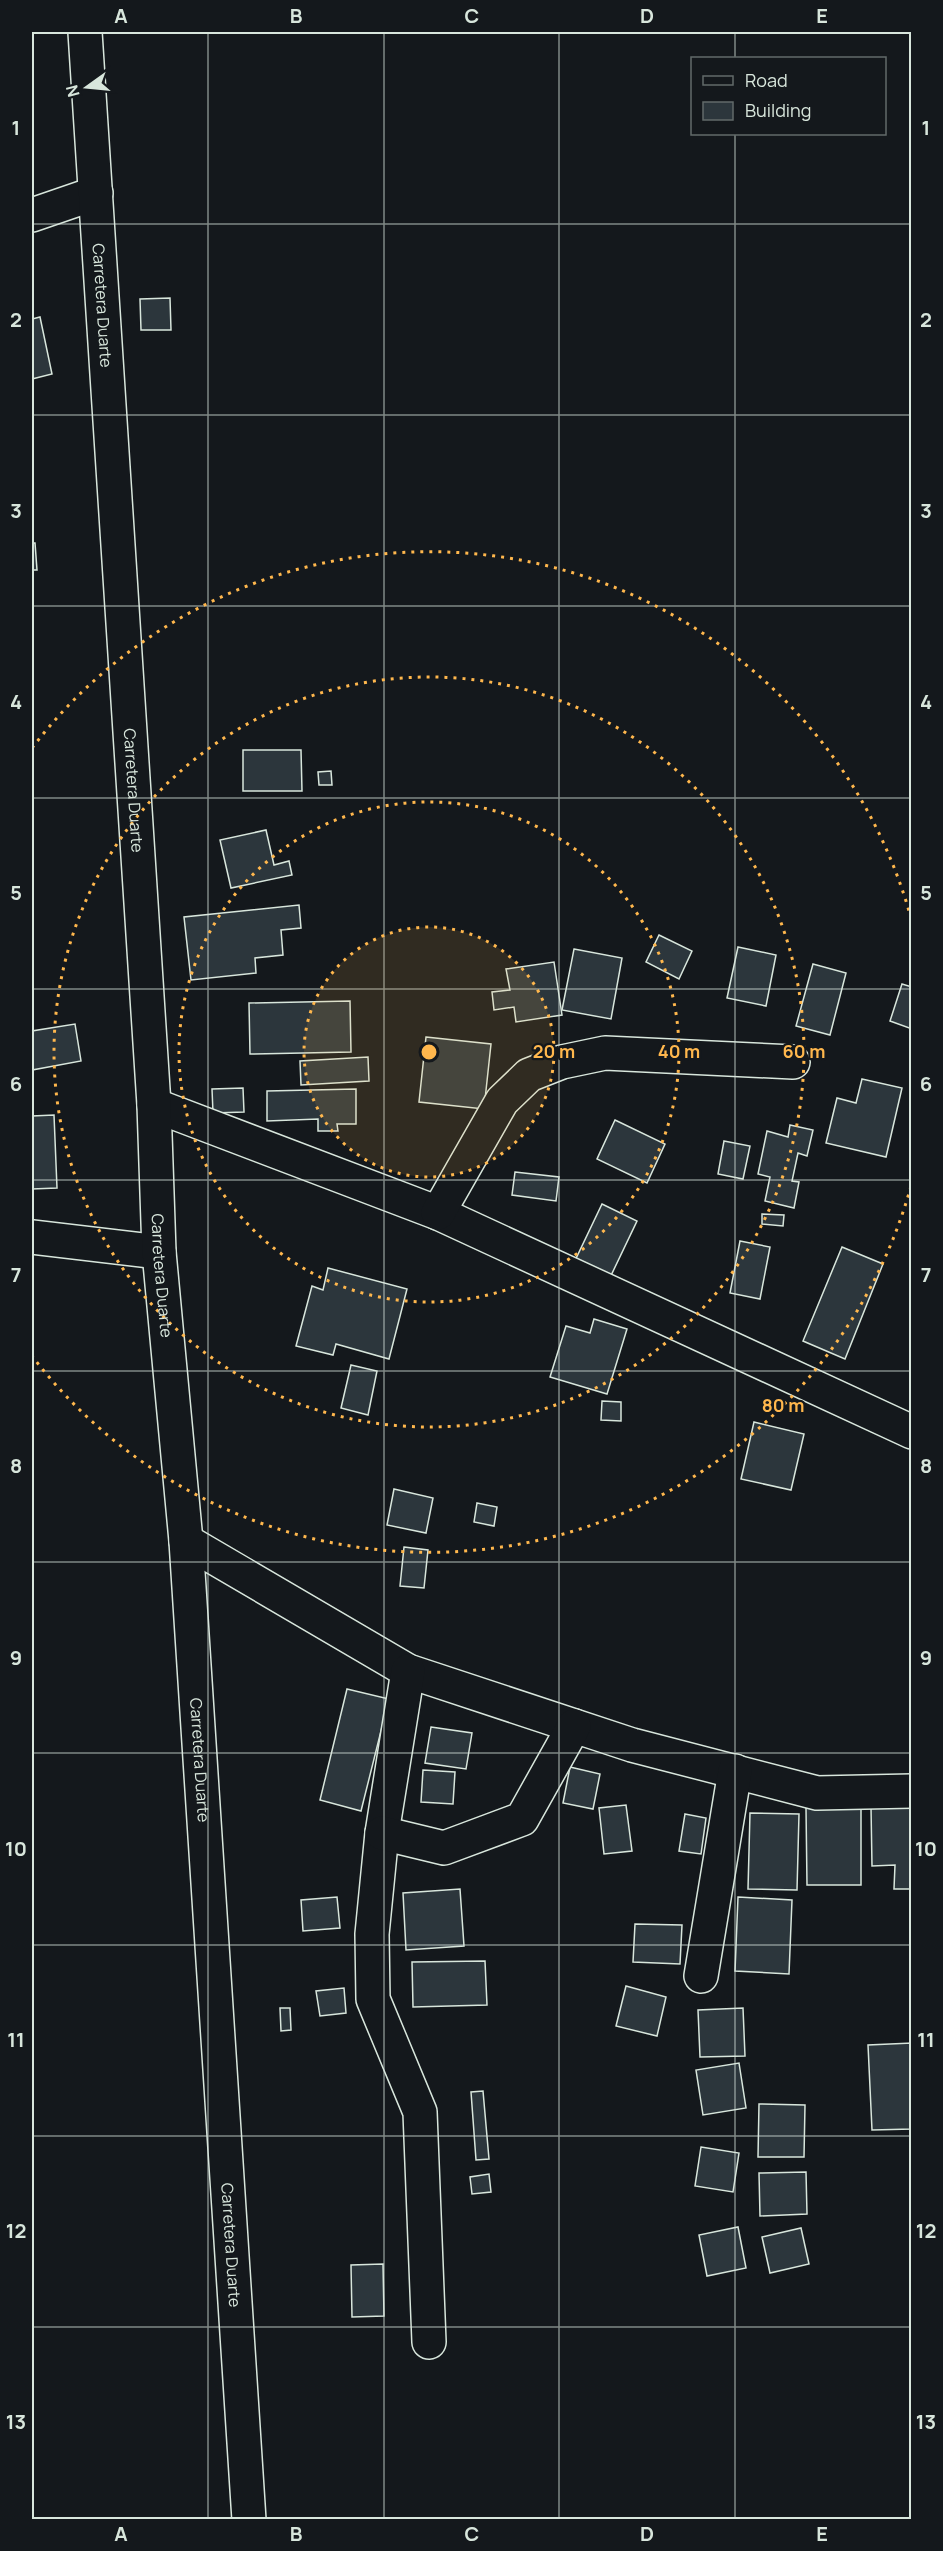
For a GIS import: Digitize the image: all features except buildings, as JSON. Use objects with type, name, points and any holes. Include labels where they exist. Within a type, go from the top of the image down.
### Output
[{"type":"street","name":"Carretera Duarte","points":[[85,32],[154,1105],[159,1252],[186,1541],[249,2520]]},
{"type":"street","points":[[32,215],[96,193]]},
{"type":"street","points":[[438,1213],[502,1101],[529,1075],[562,1062],[605,1053],[793,1062]]},
{"type":"street","points":[[154,1105],[438,1213],[912,1432]]},
{"type":"street","points":[[32,1237],[159,1252]]},
{"type":"street","points":[[186,1541],[408,1671],[574,1726],[817,1793],[912,1791]]},
{"type":"street","points":[[408,1671],[382,1833],[372,1934],[373,1999],[420,2112],[429,2342]]},
{"type":"street","points":[[382,1833],[444,1848],[522,1819],[574,1726]]},
{"type":"street","points":[[701,1976],[735,1771]]}]
